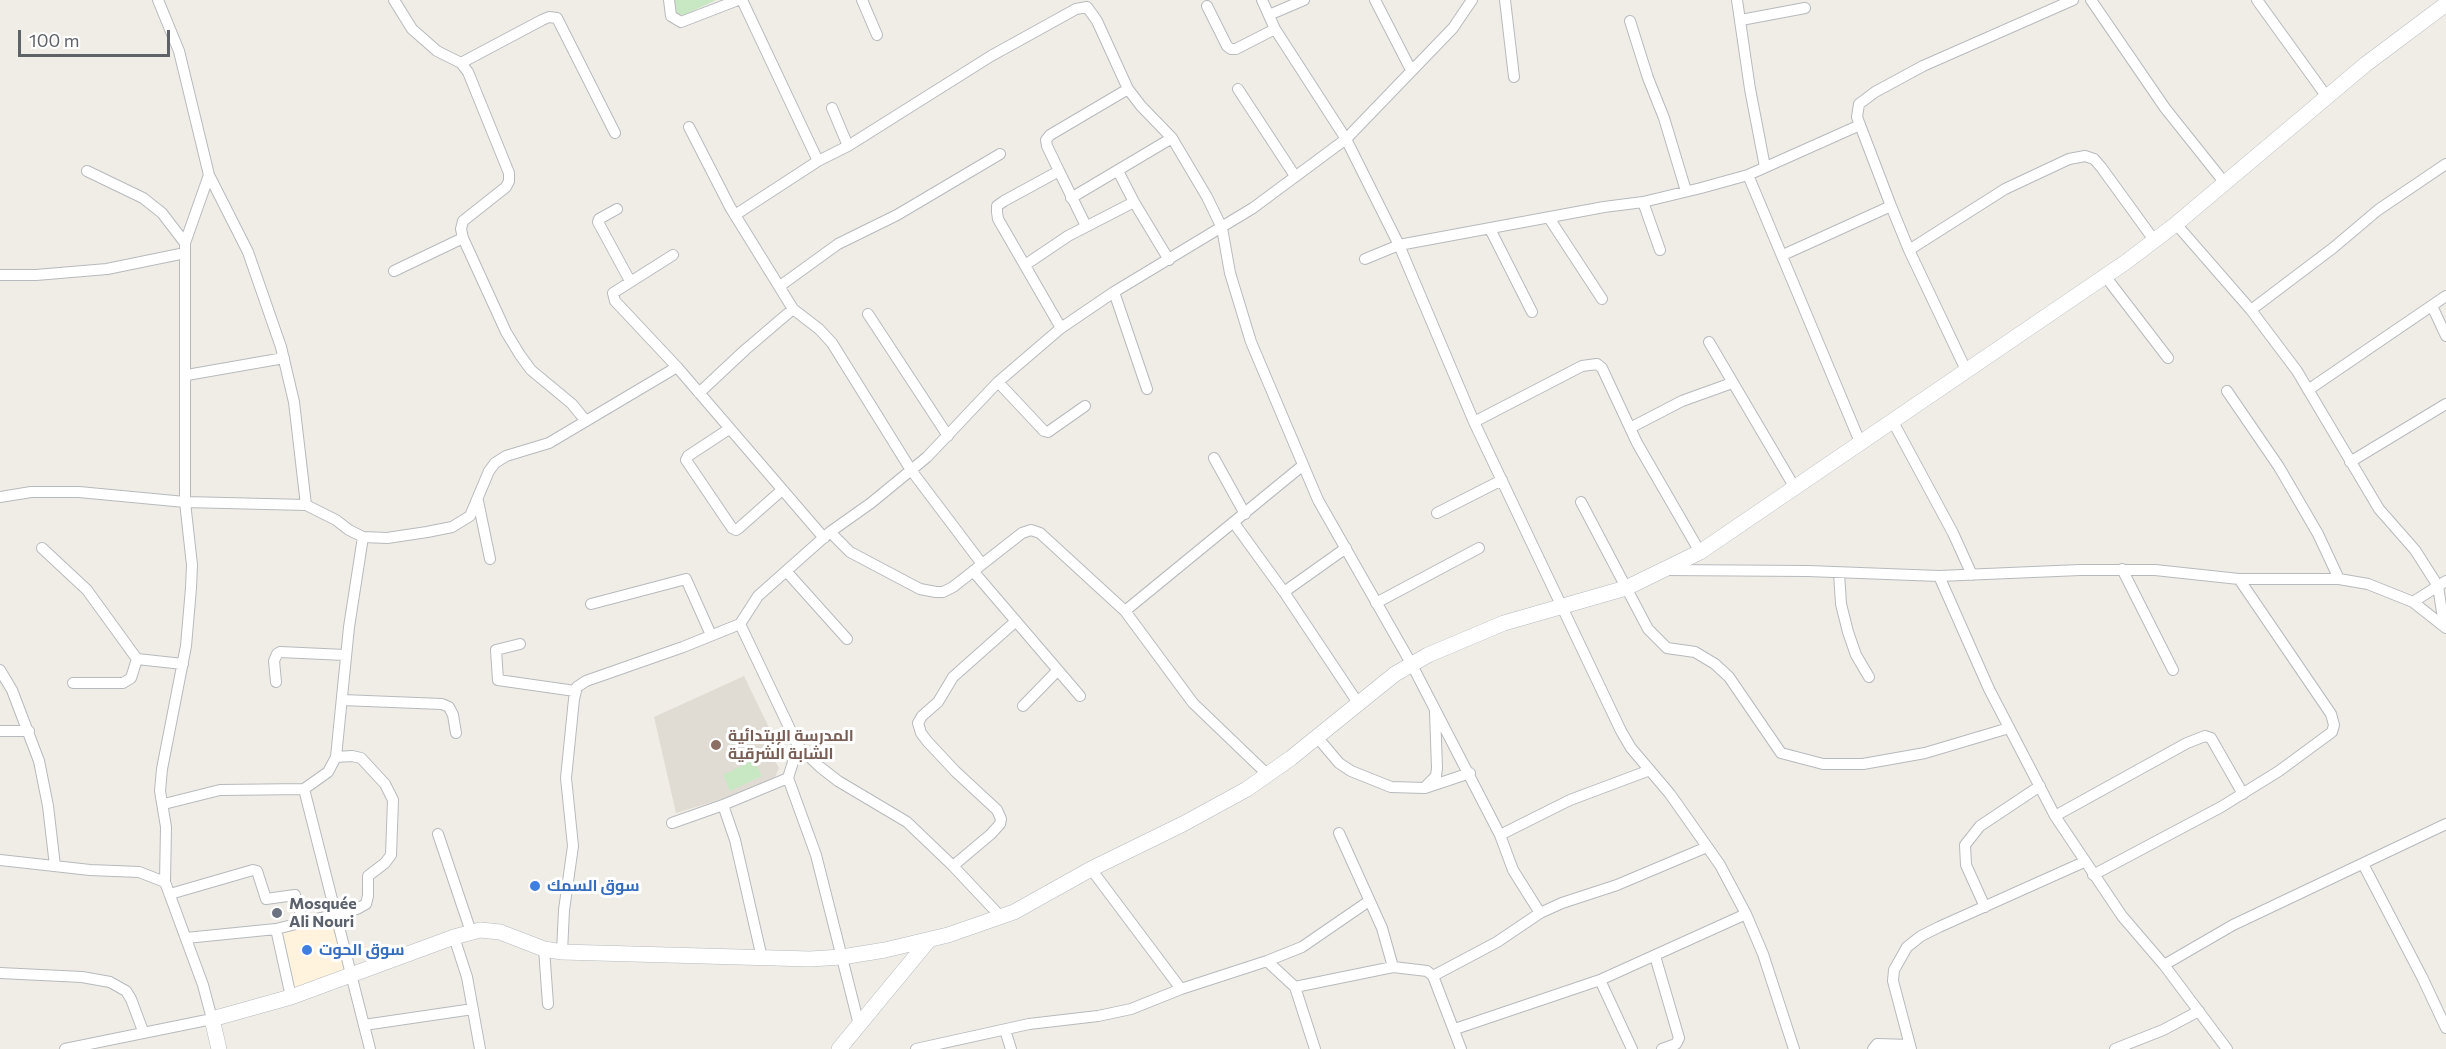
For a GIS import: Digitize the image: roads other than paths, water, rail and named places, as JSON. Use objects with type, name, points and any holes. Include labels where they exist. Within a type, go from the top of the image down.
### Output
[{"type":"main road","points":[[219,1049],[212,1018],[291,997],[471,932],[500,932],[543,949],[562,952],[762,958],[842,957],[929,940],[1001,917],[1024,907],[1091,869],[1209,810],[1268,775],[1395,674],[1412,665],[1465,638],[1504,623],[1626,588],[1700,552],[2105,276],[2176,224],[2366,64],[2446,4]]},
{"type":"main road","points":[[848,1045],[859,1025],[929,940]]},
{"type":"street","points":[[158,0],[179,51],[209,175],[248,252],[284,358],[294,402],[306,505]]},
{"type":"street","points":[[394,0],[412,29],[422,39],[437,51],[461,63],[468,72],[509,173],[506,187],[463,221],[461,229],[463,238],[506,332],[520,355],[531,370],[572,404],[585,420]]},
{"type":"street","points":[[669,0],[671,16],[681,22],[740,0],[818,161]]},
{"type":"street","points":[[862,0],[877,35]]},
{"type":"street","points":[[1262,0],[1275,29],[1346,138],[1399,245],[1474,422],[1631,748],[1670,794],[1720,865],[1746,914],[1767,964],[1794,1049]]},
{"type":"street","points":[[1269,15],[1304,0]]},
{"type":"street","points":[[1375,0],[1411,70]]},
{"type":"street","points":[[562,952],[564,910],[573,846],[566,786],[575,691],[586,681],[740,624],[758,596],[827,535],[911,470],[948,436],[998,382],[1061,328],[1114,292],[1222,228],[1346,138],[1453,28],[1472,0]]},
{"type":"street","points":[[1505,0],[1515,77]]},
{"type":"street","points":[[1737,0],[1750,89],[1765,167]]},
{"type":"street","points":[[2091,0],[2165,108],[2224,182]]},
{"type":"street","points":[[2257,0],[2327,97]]},
{"type":"street","points":[[1966,370],[1909,250],[1860,125],[1857,110],[1859,104],[1875,92],[1950,53],[2070,1]]},
{"type":"street","points":[[1207,6],[1231,50],[1275,29]]},
{"type":"street","points":[[735,215],[818,161],[848,146],[991,56],[1083,7],[1090,10],[1121,69],[1128,89],[1172,138],[1193,171],[1222,228],[1230,273],[1251,342],[1302,466],[1318,500],[1412,665],[1470,773],[1500,836],[1513,870],[1540,913]]},
{"type":"street","points":[[1741,20],[1805,8]]},
{"type":"street","points":[[461,63],[542,20],[549,17],[557,18],[615,133]]},
{"type":"street","points":[[1630,21],[1648,78],[1664,118],[1686,191]]},
{"type":"street","points":[[1086,226],[1046,140],[1050,135],[1128,89]]},
{"type":"street","points":[[1238,89],[1295,176]]},
{"type":"street","points":[[832,108],[848,146]]},
{"type":"street","points":[[1365,259],[1399,245],[1642,202],[1748,175],[1860,125]]},
{"type":"street","points":[[689,127],[735,215],[794,309],[832,343],[911,470],[982,564]]},
{"type":"street","points":[[1071,198],[1172,138]]},
{"type":"street","points":[[780,286],[838,244],[897,215],[1000,154]]},
{"type":"street","points":[[1909,250],[2005,189],[2069,159],[2085,156],[2094,159],[2101,167],[2154,240]]},
{"type":"street","points":[[2251,310],[2333,248],[2378,210],[2446,165]]},
{"type":"street","points":[[87,171],[143,198],[162,213],[185,248]]},
{"type":"street","points":[[1059,171],[997,206],[998,219],[1061,328]]},
{"type":"street","points":[[1118,171],[1169,260]]},
{"type":"street","points":[[65,1049],[212,1018],[203,985],[165,882],[164,804],[160,791],[189,629],[192,565],[186,502],[185,248],[209,175]]},
{"type":"street","points":[[1748,175],[1860,442]]},
{"type":"street","points":[[1025,265],[1086,226],[1134,202]]},
{"type":"street","points":[[1642,202],[1660,250]]},
{"type":"street","points":[[1783,255],[1891,206]]},
{"type":"street","points":[[617,209],[599,219],[598,222],[630,281]]},
{"type":"street","points":[[1549,218],[1602,299]]},
{"type":"street","points":[[2176,224],[2251,310],[2308,390],[2371,499],[2442,584],[2445,627]]},
{"type":"street","points":[[1490,229],[1532,312]]},
{"type":"street","points":[[394,271],[463,238]]},
{"type":"street","points":[[0,274],[19,275],[107,269],[185,248]]},
{"type":"street","points":[[673,255],[616,290],[613,297],[677,367],[782,490],[827,535],[850,552],[920,589],[943,592],[953,587],[1022,533],[1031,530],[1040,533],[1125,611],[1193,703],[1268,775]]},
{"type":"street","points":[[2105,276],[2169,358]]},
{"type":"street","points":[[1114,292],[1147,389]]},
{"type":"street","points":[[2308,390],[2446,296]]},
{"type":"street","points":[[2432,306],[2446,336]]},
{"type":"street","points":[[699,393],[794,309]]},
{"type":"street","points":[[868,314],[948,436]]},
{"type":"street","points":[[1709,342],[1795,488]]},
{"type":"street","points":[[187,375],[284,358]]},
{"type":"street","points":[[1474,422],[1582,366],[1597,364],[1602,368],[1636,443],[1700,552]]},
{"type":"street","points":[[0,497],[31,492],[79,492],[186,502],[306,505],[363,537],[387,538],[452,527],[470,516],[489,471],[495,463],[506,456],[549,443],[677,367]]},
{"type":"street","points":[[998,382],[1044,431],[1048,432],[1085,406]]},
{"type":"street","points":[[1630,428],[1682,401],[1732,383]]},
{"type":"street","points":[[2227,391],[2284,476],[2318,534],[2339,579]]},
{"type":"street","points":[[2350,462],[2446,404]]},
{"type":"street","points":[[1892,420],[1949,524],[1972,575]]},
{"type":"street","points":[[729,429],[688,456],[686,460],[732,528],[736,530],[739,528],[782,490]]},
{"type":"street","points":[[1214,458],[1245,514]]},
{"type":"street","points":[[1125,611],[1302,466]]},
{"type":"street","points":[[1437,513],[1502,480]]},
{"type":"street","points":[[478,501],[490,559]]},
{"type":"street","points":[[1581,502],[1642,622],[1667,648],[1695,652],[1715,664],[1729,677],[1778,749],[1792,757],[1830,765],[1863,764],[1934,750],[2009,728]]},
{"type":"street","points":[[1234,523],[1284,592],[1358,703]]},
{"type":"street","points":[[164,804],[220,790],[304,789],[328,772],[336,757],[345,655],[363,537]]},
{"type":"street","points":[[42,548],[87,590],[137,659],[183,664]]},
{"type":"street","points":[[1284,592],[1346,548]]},
{"type":"street","points":[[1376,603],[1479,548]]},
{"type":"street","points":[[2122,569],[2173,670]]},
{"type":"street","points":[[1665,570],[1939,576],[2122,569],[2155,570],[2239,579],[2339,579],[2368,584],[2413,602],[2445,627]]},
{"type":"street","points":[[786,571],[847,639]]},
{"type":"street","points":[[973,571],[1080,696]]},
{"type":"street","points":[[1839,573],[1841,604],[1848,632],[1856,655],[1869,677]]},
{"type":"street","points":[[1939,576],[1989,689],[2055,816],[2122,916],[2164,965],[2227,1049]]},
{"type":"street","points":[[591,604],[686,579],[711,635]]},
{"type":"street","points":[[2093,875],[2243,794],[2332,732],[2334,725],[2331,714],[2239,579]]},
{"type":"street","points":[[2413,602],[2442,584]]},
{"type":"street","points":[[953,866],[991,834],[1000,824],[1001,819],[997,810],[927,741],[918,723],[922,716],[938,702],[953,677],[1016,621]]},
{"type":"street","points":[[740,624],[798,746],[838,781],[907,822],[1001,917]]},
{"type":"street","points":[[520,644],[496,650],[498,680],[575,691]]},
{"type":"street","points":[[276,682],[274,661],[280,652],[345,655]]},
{"type":"street","points":[[73,683],[123,683],[131,678],[137,659]]},
{"type":"street","points":[[0,670],[12,690],[29,731],[43,778],[55,866]]},
{"type":"street","points":[[1023,706],[1058,670]]},
{"type":"street","points":[[342,700],[442,704],[449,707],[453,715],[456,733]]},
{"type":"street","points":[[1425,788],[1436,776],[1437,768],[1434,707]]},
{"type":"street","points":[[0,731],[29,731]]},
{"type":"street","points":[[1317,736],[1339,763],[1351,771],[1391,787],[1425,788],[1470,773]]},
{"type":"street","points":[[2055,816],[2187,743],[2205,736],[2211,738],[2243,794]]},
{"type":"street","points":[[798,746],[788,778],[816,855],[859,1025]]},
{"type":"street","points":[[186,938],[276,929],[357,909],[366,904],[368,876],[391,855],[393,800],[385,784],[362,758],[336,757]]},
{"type":"street","points":[[1500,836],[1570,800],[1650,770]]},
{"type":"street","points":[[672,823],[788,778]]},
{"type":"street","points":[[1985,907],[1966,865],[1965,845],[1980,826],[2040,786]]},
{"type":"street","points":[[304,789],[370,1049]]},
{"type":"street","points":[[723,805],[735,840],[762,958]]},
{"type":"street","points":[[2164,965],[2233,925],[2446,824]]},
{"type":"street","points":[[1339,833],[1382,928],[1393,967]]},
{"type":"street","points":[[438,834],[471,932]]},
{"type":"street","points":[[1432,976],[1497,942],[1540,913],[1562,903],[1617,885],[1707,847]]},
{"type":"street","points":[[0,860],[139,872],[165,882]]},
{"type":"street","points":[[1873,1049],[1877,1044],[1910,1047],[1893,981],[1899,957],[1907,947],[1921,936],[2084,862]]},
{"type":"street","points":[[2363,864],[2446,1028]]},
{"type":"street","points":[[1091,869],[1181,988]]},
{"type":"street","points":[[170,894],[253,870],[258,874],[266,899],[296,895],[303,921]]},
{"type":"street","points":[[916,1049],[1005,1030],[1109,1014],[1148,1003],[1181,988],[1267,962],[1302,947],[1369,901]]},
{"type":"street","points":[[1455,1029],[1600,980],[1746,914]]},
{"type":"street","points":[[276,929],[291,997]]},
{"type":"street","points":[[454,937],[467,977],[480,1049]]},
{"type":"street","points":[[543,949],[548,1004]]},
{"type":"street","points":[[1655,956],[1679,1038],[1677,1044],[1662,1049]]},
{"type":"street","points":[[1267,962],[1295,987],[1315,1049]]},
{"type":"street","points":[[1295,987],[1393,967],[1422,969],[1432,976],[1455,1029],[1461,1049]]},
{"type":"street","points":[[0,973],[82,977],[119,986],[131,999],[143,1031]]},
{"type":"street","points":[[1600,980],[1632,1049]]},
{"type":"street","points":[[364,1025],[474,1009]]},
{"type":"street","points":[[2115,1049],[2163,1030],[2199,1011]]},
{"type":"street","points":[[1005,1030],[1011,1049]]},
{"type":"place","name":"المدرسة الإبتدائية الشابة الشرقية","points":[[716,745]]},
{"type":"place","name":"سوق السمك","points":[[535,886]]},
{"type":"place","name":"Mosquée Ali Nouri","points":[[277,913]]},
{"type":"place","name":"سوق الحوت","points":[[307,950]]}]
